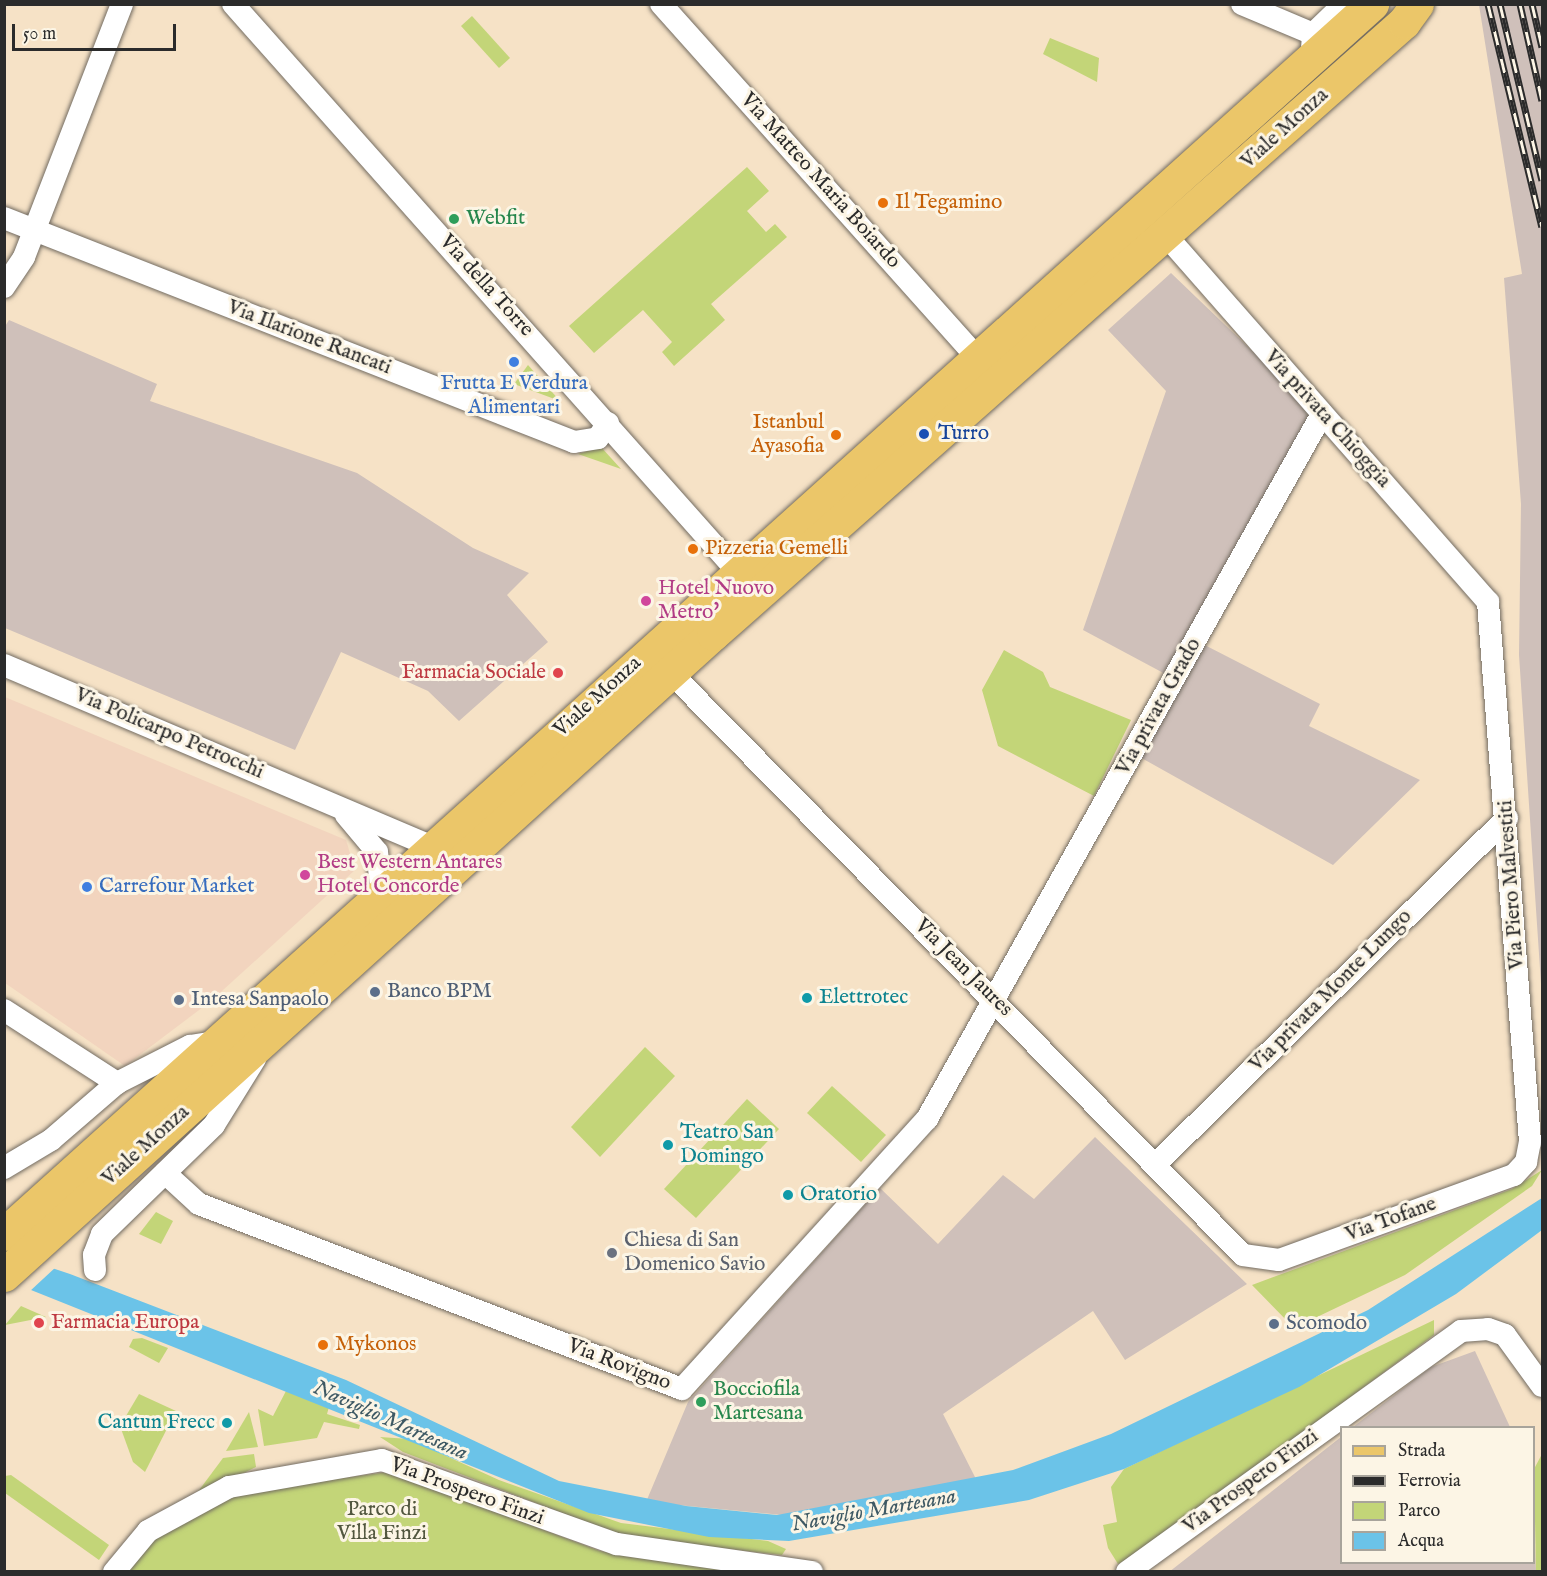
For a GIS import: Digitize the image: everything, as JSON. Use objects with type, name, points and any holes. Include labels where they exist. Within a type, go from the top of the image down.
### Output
[{"type":"main road","name":"Viale Monza","points":[[5,1234],[222,1041],[737,571],[1142,208],[1312,46],[1372,4]]},
{"type":"main road","name":"Viale Monza","points":[[4,1275],[670,672],[1166,236],[1411,13]]},
{"type":"main road","points":[[1142,208],[1166,236]]},
{"type":"main road","points":[[978,357],[1000,383]]},
{"type":"street","points":[[4,287],[34,230],[122,4]]},
{"type":"street","name":"Via della Torre","points":[[233,4],[608,423],[737,571]]},
{"type":"street","name":"Via Matteo Maria Boiardo","points":[[661,4],[978,357]]},
{"type":"street","points":[[1242,4],[1312,46]]},
{"type":"street","name":"Viale Monza","points":[[1312,46],[1344,4]]},
{"type":"street","name":"Viale Monza","points":[[1411,13],[1435,4]]},
{"type":"street","name":"Via Ilarione Rancati","points":[[4,218],[574,442],[598,438],[608,423]]},
{"type":"street","name":"Via privata Chioggia","points":[[1166,236],[1488,602]]},
{"type":"street","name":"Via privata Grado","points":[[995,1000],[1322,414]]},
{"type":"street","name":"Via Piero Malvestiti","points":[[1488,602],[1507,818],[1530,1142],[1522,1168]]},
{"type":"street","name":"Via Policarpo Petrocchi","points":[[4,665],[433,847]]},
{"type":"street","name":"Via Jean Jaures","points":[[670,672],[995,1000],[1243,1255],[1256,1260]]},
{"type":"street","name":"Via Policarpo Petrocchi","points":[[334,804],[373,846],[382,893]]},
{"type":"street","name":"Via privata Monte Lungo","points":[[1156,1164],[1507,818]]},
{"type":"street","name":"Via Rovigno","points":[[165,1173],[199,1204],[682,1389],[927,1119],[995,1000]]},
{"type":"street","points":[[4,1011],[117,1083]]},
{"type":"street","name":"Viale Monza","points":[[165,1173],[214,1125],[244,1072],[288,1017]]},
{"type":"street","points":[[4,1168],[51,1140],[117,1083],[190,1046],[222,1041]]},
{"type":"street","name":"Via Tofane","points":[[1256,1260],[1279,1260],[1502,1180],[1522,1168]]},
{"type":"street","points":[[95,1270],[94,1255],[102,1234],[165,1173]]},
{"type":"street","name":"Via Prospero Finzi","points":[[1127,1572],[1454,1335],[1488,1329],[1512,1340],[1542,1386]]},
{"type":"street","name":"Via Prospero Finzi","points":[[114,1572],[148,1531],[201,1501],[250,1480],[382,1460],[617,1544],[812,1572]]},
{"type":"shaded area","points":[[1479,5],[1542,5],[1542,999],[1519,655],[1521,504],[1504,278],[1522,274]]},
{"type":"shaded area","points":[[1171,273],[1318,414],[1191,638],[1320,704],[1309,726],[1420,780],[1333,865],[1129,751],[1169,676],[1083,630],[1166,391],[1108,330]]},
{"type":"shaded area","points":[[9,320],[157,384],[150,401],[357,473],[473,548],[529,573],[507,595],[548,642],[459,721],[428,691],[341,652],[295,750],[5,628],[4,328]]},
{"type":"shaded area","points":[[5,697],[346,840],[355,870],[211,1001],[125,1066],[5,983]]},
{"type":"shaded area","points":[[1095,1137],[1247,1284],[1125,1360],[1093,1311],[943,1414],[977,1481],[792,1516],[646,1502],[688,1402],[880,1188],[938,1244],[1003,1175],[1034,1199]]},
{"type":"shaded area","points":[[1475,1351],[1510,1426],[1354,1426],[1431,1367]]},
{"type":"shaded area","points":[[1340,1438],[1340,1564],[1535,1564],[1535,1546],[1536,1571],[1169,1572]]},
{"type":"green space","points":[[472,16],[510,58],[499,68],[461,26]]},
{"type":"green space","points":[[1050,38],[1099,58],[1097,82],[1043,54]]},
{"type":"green space","points":[[747,167],[769,191],[747,211],[766,232],[775,224],[787,237],[711,304],[725,320],[674,366],[662,352],[672,342],[643,310],[594,353],[569,326]]},
{"type":"green space","points":[[528,365],[560,401],[514,384]]},
{"type":"green space","points":[[601,447],[621,469],[578,454]]},
{"type":"green space","points":[[1004,650],[1043,672],[1050,687],[1131,720],[1094,796],[998,746],[982,690]]},
{"type":"green space","points":[[645,1047],[675,1076],[600,1157],[571,1127]]},
{"type":"green space","points":[[832,1086],[886,1135],[861,1162],[807,1113]]},
{"type":"green space","points":[[747,1099],[779,1129],[696,1218],[664,1189]]},
{"type":"green space","points":[[1542,1170],[1532,1186],[1405,1275],[1294,1328],[1252,1285],[1512,1189]]},
{"type":"green space","points":[[156,1212],[173,1221],[161,1244],[139,1234]]},
{"type":"green space","points":[[21,1306],[46,1317],[5,1325]]},
{"type":"green space","points":[[1434,1320],[1434,1335],[1146,1549],[1118,1564],[1108,1548],[1103,1525],[1117,1522],[1111,1487],[1124,1469]]},
{"type":"green space","points":[[142,1338],[168,1348],[159,1363],[129,1347],[133,1339]]},
{"type":"green space","points":[[286,1391],[329,1407],[327,1414],[360,1425],[359,1429],[324,1422],[317,1438],[264,1446],[258,1409],[273,1416]]},
{"type":"green space","points":[[139,1394],[176,1411],[145,1472],[133,1462],[120,1426]]},
{"type":"green space","points":[[249,1412],[258,1447],[226,1451]]},
{"type":"green space","points":[[380,1437],[409,1439],[499,1480],[621,1523],[768,1541],[786,1549],[782,1555],[625,1537],[403,1452]]},
{"type":"green space","points":[[254,1454],[256,1467],[194,1497],[223,1458]]},
{"type":"green space","points":[[1542,1454],[1542,1571],[1536,1571],[1535,1467]]},
{"type":"green space","name":"Parco di Villa Finzi","points":[[388,1472],[600,1551],[729,1571],[124,1572],[149,1539],[231,1493]]},
{"type":"green space","points":[[11,1475],[109,1545],[99,1560],[5,1493],[5,1476]]},
{"type":"water","name":"Naviglio Martesana","points":[[1542,1198],[1542,1230],[1456,1294],[1299,1387],[1124,1469],[1029,1500],[789,1541],[709,1537],[589,1513],[26,1288],[49,1267],[70,1274],[346,1380],[559,1481],[686,1506],[777,1515],[1013,1470],[1111,1434],[1368,1310]]},
{"type":"pier","points":[[4,1246],[57,1266],[29,1292],[4,1282]]},
{"type":"railway","points":[[1488,4],[1542,227]]},
{"type":"railway","points":[[1500,4],[1542,180]]},
{"type":"railway","points":[[1520,4],[1542,101]]},
{"type":"railway","points":[[1532,4],[1542,47]]},
{"type":"place","name":"Il Tegamino","points":[[883,203]]},
{"type":"place","name":"Webfit","points":[[454,219]]},
{"type":"place","name":"Frutta E Verdura Alimentari","points":[[514,362]]},
{"type":"place","name":"Turro","points":[[924,434]]},
{"type":"place","name":"Istanbul Ayasofia","points":[[836,435]]},
{"type":"place","name":"Pizzeria Gemelli","points":[[693,549]]},
{"type":"place","name":"Hotel Nuovo Metro'","points":[[646,601]]},
{"type":"place","name":"Farmacia Sociale","points":[[558,673]]},
{"type":"place","name":"Best Western Antares Hotel Concorde","points":[[305,875]]},
{"type":"place","name":"Carrefour Market","points":[[87,887]]},
{"type":"place","name":"Banco BPM","points":[[375,992]]},
{"type":"place","name":"Elettrotec","points":[[807,998]]},
{"type":"place","name":"Intesa Sanpaolo","points":[[179,1000]]},
{"type":"place","name":"Teatro San Domingo","points":[[668,1145]]},
{"type":"place","name":"Oratorio","points":[[788,1195]]},
{"type":"place","name":"Chiesa di San Domenico Savio","points":[[612,1253]]},
{"type":"place","name":"Farmacia Europa","points":[[39,1323]]},
{"type":"place","name":"Scomodo","points":[[1274,1324]]},
{"type":"place","name":"Mykonos","points":[[323,1345]]},
{"type":"place","name":"Bocciofila Martesana","points":[[701,1402]]},
{"type":"place","name":"Cantun Frecc","points":[[227,1423]]}]
